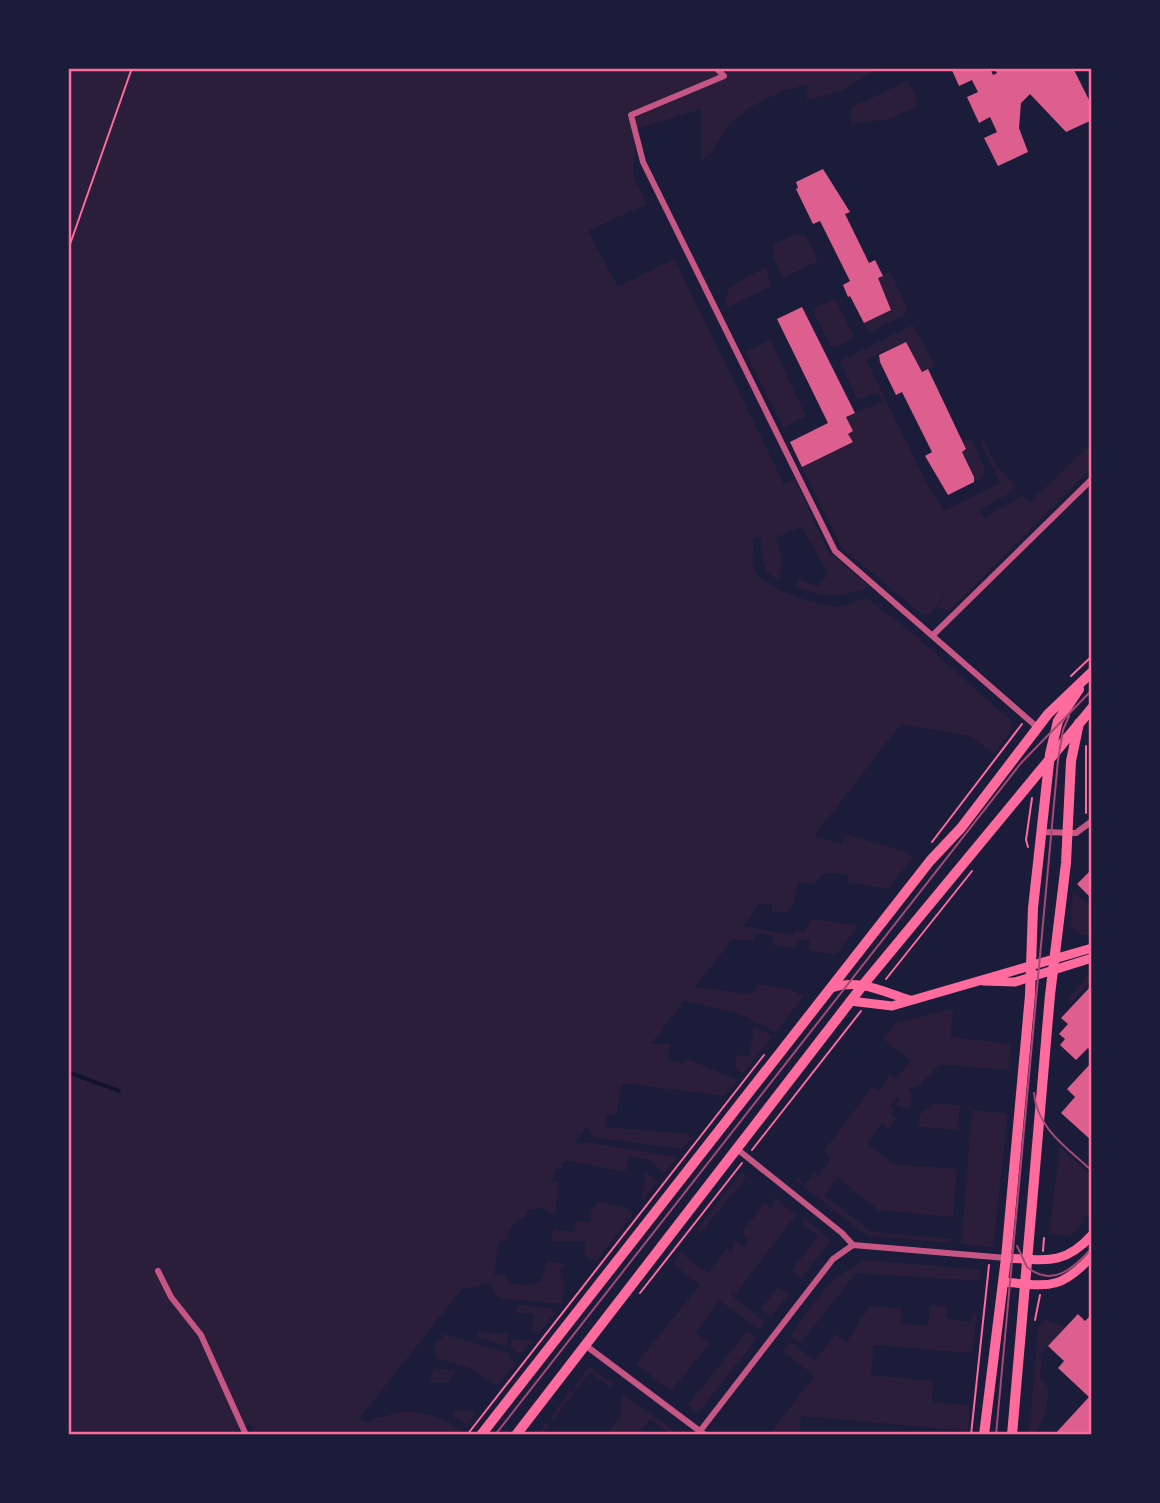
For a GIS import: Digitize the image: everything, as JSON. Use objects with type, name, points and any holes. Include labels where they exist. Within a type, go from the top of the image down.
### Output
[{"type":"main road","points":[[481,1435],[930,861],[1000,779],[1037,727],[1092,672]]},
{"type":"main road","points":[[984,1435],[1004,1282],[1031,978],[1035,894],[1050,754],[1058,721],[1082,682]]},
{"type":"main road","points":[[516,1435],[850,1001],[1050,754],[1092,708]]},
{"type":"main road","points":[[1012,1435],[1053,971],[1068,834],[1071,761],[1080,719]]},
{"type":"main road","points":[[850,1001],[892,1006],[1092,948]]},
{"type":"main road","points":[[983,981],[996,984],[1031,978],[1092,958]]},
{"type":"main road","points":[[831,988],[844,984],[863,985],[911,1001]]},
{"type":"main road","points":[[1006,1258],[1069,1256],[1092,1235]]},
{"type":"main road","points":[[1004,1282],[1051,1284],[1065,1281],[1092,1256]]},
{"type":"street","points":[[716,68],[724,76],[631,115],[643,162],[732,346],[835,551],[1037,727]]},
{"type":"street","points":[[933,635],[1092,479]]},
{"type":"street","points":[[1043,832],[1068,834],[1084,828],[1092,821]]},
{"type":"street","points":[[737,1149],[842,1233],[853,1245]]},
{"type":"street","points":[[586,1345],[700,1434],[833,1259],[853,1245],[1006,1258]]},
{"type":"street","points":[[158,1271],[171,1297],[201,1335],[246,1435]]},
{"type":"path","points":[[68,250],[132,68]]},
{"type":"path","points":[[1084,828],[1087,769],[1085,741]]},
{"type":"path","points":[[878,989],[976,865]]},
{"type":"path","points":[[635,1299],[866,1005]]},
{"type":"path","points":[[467,1435],[699,1136]]},
{"type":"path","points":[[1044,1238],[1044,1243]]},
{"type":"path","points":[[971,1435],[987,1268],[992,1258]]},
{"type":"shaded area","points":[[68,68],[879,68],[843,90],[807,100],[807,85],[762,101],[741,114],[701,161],[701,109],[637,129],[633,176],[647,204],[588,231],[618,287],[674,259],[784,484],[795,479],[828,551],[870,587],[832,596],[795,586],[799,579],[819,587],[828,573],[802,527],[777,537],[782,564],[778,580],[765,567],[761,538],[754,538],[754,563],[761,577],[794,596],[821,604],[841,606],[867,598],[912,633],[1011,721],[1012,729],[994,754],[970,736],[901,724],[814,836],[842,844],[844,834],[904,851],[913,857],[888,889],[849,883],[847,874],[823,874],[813,884],[798,882],[792,906],[785,912],[772,911],[772,904],[759,905],[744,926],[793,935],[794,930],[805,932],[811,919],[855,925],[856,929],[836,955],[809,950],[810,941],[797,939],[795,948],[772,945],[773,936],[756,933],[754,941],[733,939],[695,987],[752,994],[757,984],[790,989],[804,996],[776,1032],[738,1013],[684,1001],[651,1044],[671,1044],[667,1059],[683,1063],[687,1059],[738,1080],[725,1096],[622,1083],[616,1115],[607,1114],[605,1127],[689,1134],[691,1139],[682,1149],[592,1137],[587,1126],[574,1144],[587,1142],[678,1157],[664,1174],[650,1160],[630,1156],[625,1172],[568,1161],[563,1163],[562,1169],[555,1169],[553,1181],[559,1182],[555,1216],[542,1208],[529,1210],[525,1217],[515,1223],[507,1241],[499,1241],[494,1274],[507,1276],[507,1283],[526,1285],[541,1281],[547,1261],[566,1264],[560,1270],[565,1289],[562,1304],[499,1298],[489,1284],[462,1289],[359,1419],[369,1423],[377,1418],[399,1413],[418,1412],[437,1417],[454,1426],[463,1431],[460,1435],[255,1435],[250,1423],[226,1435],[68,1435]]},
{"type":"shaded area","points":[[908,81],[917,99],[916,106],[890,119],[850,124],[852,107]]},
{"type":"shaded area","points":[[794,234],[806,236],[818,261],[783,278],[773,256],[774,245]]},
{"type":"shaded area","points":[[765,267],[772,286],[728,307],[725,301],[729,288]]},
{"type":"shaded area","points":[[890,271],[907,307],[905,315],[869,332],[864,323],[891,309],[876,278]]},
{"type":"shaded area","points":[[836,300],[853,334],[852,339],[835,347],[830,346],[814,314],[815,308]]},
{"type":"shaded area","points":[[913,325],[935,366],[922,372],[906,342],[866,359],[927,484],[944,511],[1000,483],[980,441],[984,440],[997,467],[1016,486],[1013,491],[979,511],[984,518],[1023,496],[1030,502],[1092,443],[1092,468],[949,611],[938,608],[944,594],[930,614],[923,615],[842,548],[802,467],[852,442],[848,434],[853,431],[846,417],[883,401],[878,393],[857,400],[840,361]]},
{"type":"shaded area","points":[[770,340],[806,416],[783,428],[745,352]]},
{"type":"shaded area","points":[[972,440],[985,469],[983,477],[974,482],[962,452],[966,449],[962,441]]},
{"type":"shaded area","points":[[1073,892],[1092,907],[1092,933],[1082,936],[1070,926]]},
{"type":"shaded area","points":[[1092,968],[1092,980],[1073,1001],[1068,1000]]},
{"type":"shaded area","points":[[953,1008],[951,1037],[1011,1044],[1009,1070],[940,1065],[917,1087],[908,1088],[912,1096],[909,1109],[896,1106],[900,1100],[897,1097],[890,1106],[894,1109],[892,1116],[897,1119],[889,1129],[882,1123],[867,1143],[893,1164],[957,1169],[953,1217],[878,1210],[838,1178],[824,1195],[870,1231],[951,1239],[950,1243],[867,1236],[795,1180],[796,1177],[805,1185],[814,1173],[818,1176],[831,1158],[824,1151],[872,1087],[879,1092],[889,1075],[896,1079],[910,1061],[883,1039],[894,1024]]},
{"type":"shaded area","points":[[754,1027],[773,1036],[743,1073],[735,1069],[736,1055],[749,1056]]},
{"type":"shaded area","points":[[936,1103],[960,1105],[958,1130],[918,1127],[920,1114]]},
{"type":"shaded area","points":[[972,1110],[1008,1113],[993,1247],[961,1244]]},
{"type":"shaded area","points":[[1060,1147],[1092,1177],[1092,1213],[1084,1218],[1086,1220],[1070,1236],[1049,1234]]},
{"type":"shaded area","points":[[646,1172],[658,1181],[641,1202],[642,1199]]},
{"type":"shaded area","points":[[742,1172],[747,1176],[700,1233],[696,1230]]},
{"type":"shaded area","points":[[772,1196],[796,1215],[736,1293],[732,1291],[730,1294],[765,1322],[760,1330],[719,1300],[695,1333],[709,1344],[671,1391],[636,1364],[700,1285],[673,1264],[681,1253],[708,1273],[726,1249],[732,1252],[734,1240],[744,1247],[747,1244],[747,1237],[742,1233],[764,1203],[771,1208],[775,1202]]},
{"type":"shaded area","points":[[597,1201],[629,1209],[633,1214],[596,1261],[584,1254],[585,1242],[551,1241],[554,1227],[556,1230],[574,1232],[576,1221],[589,1222],[591,1207],[595,1208]]},
{"type":"shaded area","points":[[804,1218],[831,1240],[801,1279],[792,1270],[818,1236],[801,1222]]},
{"type":"shaded area","points":[[869,1260],[981,1270],[980,1281],[856,1273],[800,1344],[790,1336],[833,1281],[856,1265]]},
{"type":"shaded area","points":[[778,1287],[788,1295],[771,1317],[761,1309]]},
{"type":"shaded area","points":[[517,1305],[550,1308],[555,1313],[538,1335],[532,1328],[534,1314],[516,1313]]},
{"type":"shaded area","points":[[930,1305],[946,1307],[946,1318],[971,1323],[973,1314],[977,1314],[972,1353],[874,1345],[871,1375],[933,1381],[932,1402],[970,1405],[968,1431],[801,1416],[799,1435],[769,1435],[814,1376],[783,1351],[790,1342],[815,1360],[836,1334],[846,1343],[870,1306],[901,1308],[901,1324],[928,1326]]},
{"type":"shaded area","points":[[1045,1320],[1066,1327],[1042,1353],[1040,1379],[1048,1387],[1047,1407],[1038,1429],[1034,1435],[1029,1435],[1038,1327]]},
{"type":"shaded area","points":[[747,1331],[757,1338],[698,1413],[688,1405]]},
{"type":"shaded area","points":[[478,1332],[508,1334],[507,1346],[478,1337]]},
{"type":"shaded area","points":[[444,1334],[508,1353],[515,1365],[498,1384],[494,1384],[470,1368],[436,1358],[434,1347]]},
{"type":"shaded area","points":[[511,1339],[532,1340],[520,1355],[511,1348]]},
{"type":"shaded area","points":[[589,1366],[613,1384],[610,1387],[590,1372],[574,1393],[574,1387]]},
{"type":"shaded area","points":[[434,1368],[456,1371],[448,1382],[429,1382]]},
{"type":"shaded area","points":[[570,1391],[574,1393],[542,1435],[537,1435],[545,1423],[549,1425],[554,1419],[551,1416]]},
{"type":"shaded area","points":[[622,1394],[680,1435],[666,1435],[667,1432],[650,1419],[637,1435],[606,1435],[620,1417]]},
{"type":"shaded area","points":[[454,1410],[473,1411],[475,1414],[466,1424],[453,1417]]},
{"type":"building","points":[[951,68],[990,68],[993,75],[997,73],[994,68],[1073,68],[1092,106],[1092,120],[1066,132],[1030,94],[1021,103],[1019,128],[1028,152],[998,166],[984,138],[997,132],[990,117],[979,123],[967,97],[978,92],[972,80],[959,86]]},
{"type":"building","points":[[823,169],[850,212],[845,214],[869,263],[875,260],[883,276],[878,278],[891,310],[864,323],[850,296],[848,297],[843,285],[850,281],[820,221],[813,224],[796,189],[796,182]]},
{"type":"building","points":[[802,307],[855,413],[846,417],[853,431],[848,434],[853,442],[802,467],[790,442],[828,423],[777,319]]},
{"type":"building","points":[[906,342],[922,372],[928,369],[966,449],[962,452],[974,477],[974,482],[948,495],[925,456],[932,452],[902,392],[896,395],[880,362],[879,355]]},
{"type":"building","points":[[1092,869],[1092,899],[1077,884]]},
{"type":"building","points":[[1092,985],[1092,1052],[1088,1048],[1076,1060],[1060,1045],[1065,1039],[1059,1034],[1068,1024],[1061,1018]]},
{"type":"building","points":[[1092,1062],[1089,1109],[1092,1141],[1061,1113],[1075,1097],[1067,1089]]},
{"type":"building","points":[[1078,1314],[1085,1321],[1092,1314],[1092,1435],[1054,1435],[1089,1397],[1058,1368],[1064,1361],[1048,1346]]},
{"type":"waterway","points":[[68,1072],[119,1091]]},
{"type":"tram line","points":[[495,1435],[1021,763],[1092,690]]},
{"type":"tram line","points":[[996,1435],[1058,760],[1063,730],[1069,716]]},
{"type":"tram line","points":[[1034,1093],[1036,1106],[1047,1127],[1092,1171]]},
{"type":"tram line","points":[[1017,1246],[1027,1267],[1046,1276],[1062,1273],[1092,1248]]}]
